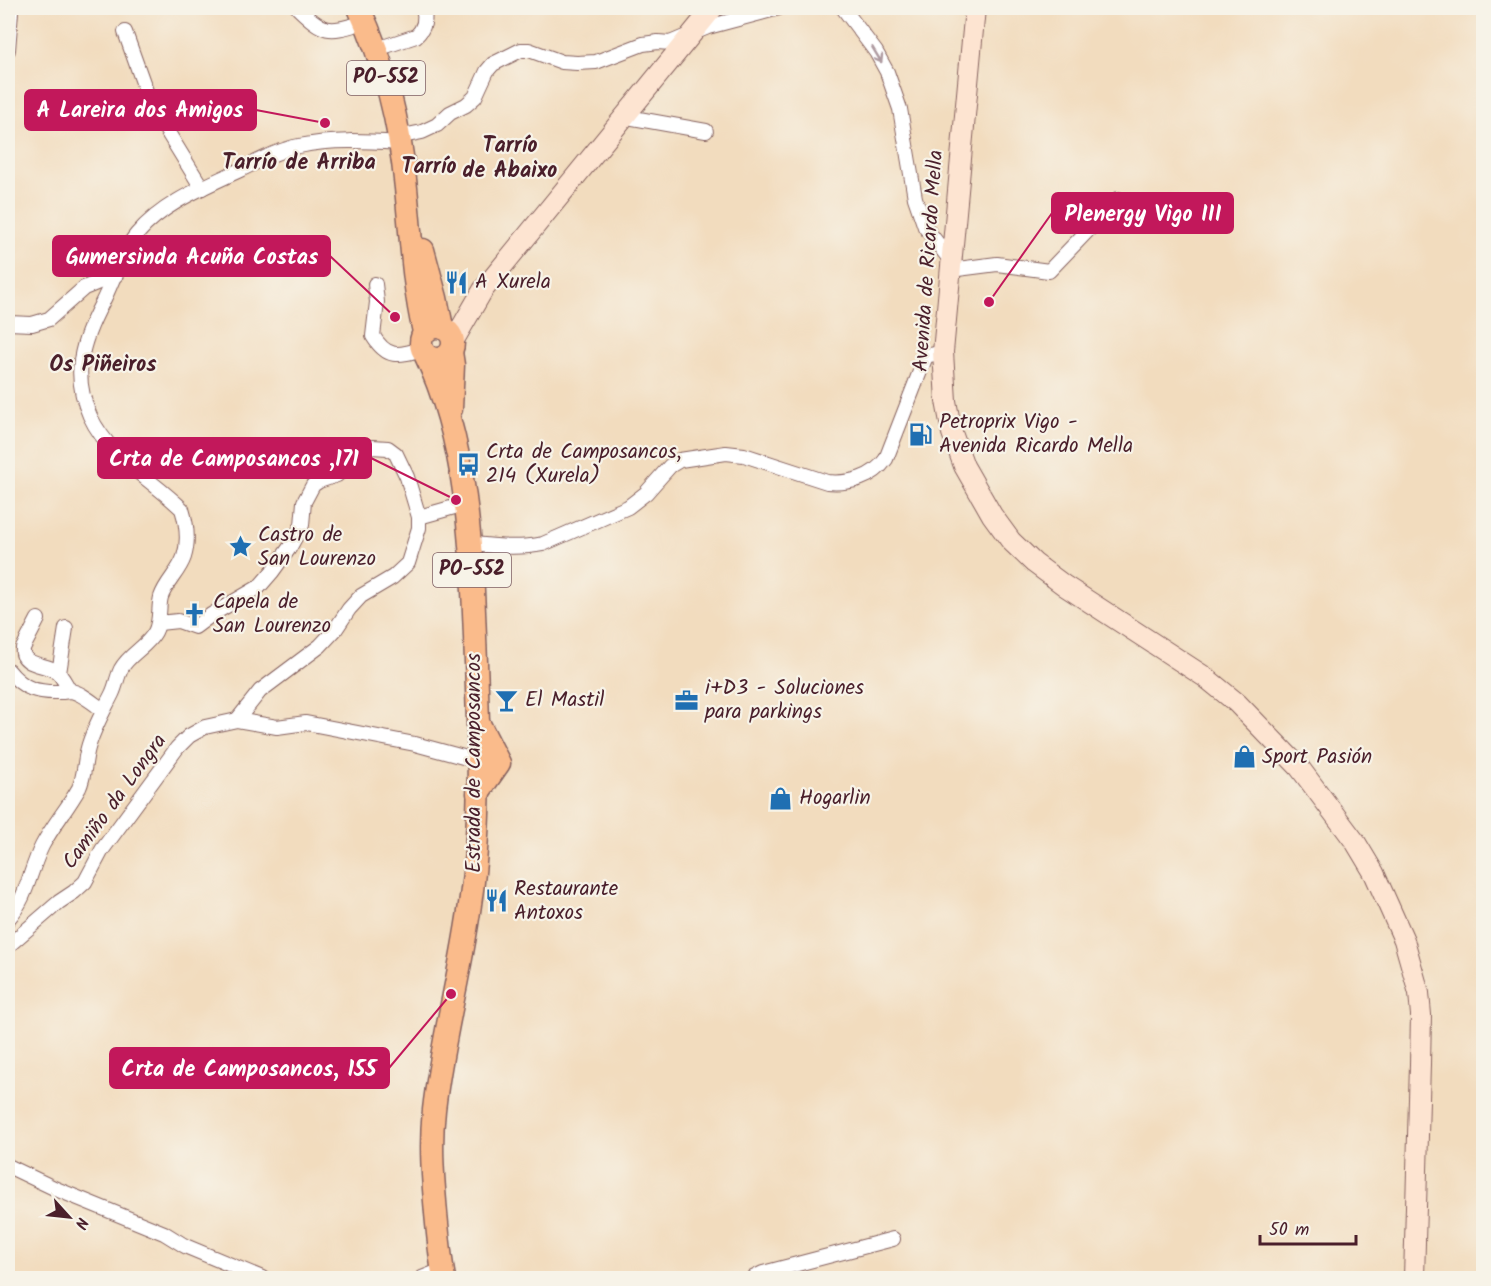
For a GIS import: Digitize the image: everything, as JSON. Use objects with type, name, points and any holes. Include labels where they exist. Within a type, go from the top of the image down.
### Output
[{"type":"main road","points":[[440,337],[483,290],[713,8]]},
{"type":"main road","name":"Avenida de Ricardo Mella","points":[[975,8],[943,352],[946,401],[952,433],[964,466],[992,515],[1011,541],[1034,563],[1065,586],[1154,645],[1168,660],[1230,705],[1293,759],[1347,830],[1374,873],[1404,940],[1414,971],[1421,1015],[1414,1278]]},
{"type":"main road","name":"Estrada de Camposancos","points":[[362,15],[377,49],[385,75],[406,186],[436,298],[440,337],[437,380],[450,419],[465,504],[470,543],[478,722],[489,762],[478,793],[472,897],[433,1111],[432,1165],[440,1276]]},
{"type":"main road","name":"Estrada de Camposancos","points":[[406,186],[410,244],[440,337]]},
{"type":"main road","points":[[440,337],[483,290]]},
{"type":"main road","name":"Avenida de Ricardo Mella","points":[[1230,705],[1281,766],[1384,898]]},
{"type":"main road","points":[[1293,759],[1326,824]]},
{"type":"street","points":[[298,8],[327,30],[337,30],[362,15]]},
{"type":"street","points":[[377,49],[416,36],[420,32],[425,15],[423,8]]},
{"type":"street","points":[[8,919],[25,895],[42,846],[84,776],[90,741],[123,666],[143,648],[155,632],[159,623],[161,598],[183,559],[188,540],[186,520],[182,509],[114,451],[88,413],[81,388],[79,370],[82,347],[89,327],[116,275],[125,252],[136,235],[154,217],[176,201],[269,156],[297,146],[339,141],[398,140],[437,125],[450,113],[466,105],[475,97],[487,71],[493,64],[521,50],[529,50],[562,62],[596,62],[642,44],[670,43],[692,33],[778,8]]},
{"type":"street","points":[[843,8],[876,52],[887,72],[900,109],[915,198],[925,227],[951,265],[997,264],[1049,271],[1118,199]]},
{"type":"street","points":[[8,50],[11,12]]},
{"type":"street","points":[[125,32],[151,105],[202,188]]},
{"type":"street","points":[[74,118],[105,115],[151,105]]},
{"type":"street","points":[[627,112],[633,118],[706,131]]},
{"type":"street","points":[[8,323],[32,324],[49,319],[84,288],[116,275]]},
{"type":"street","points":[[375,284],[377,302],[372,336],[378,345],[388,353],[397,355],[440,337]]},
{"type":"street","points":[[470,543],[496,547],[528,547],[543,544],[628,507],[646,493],[670,466],[680,460],[726,453],[744,455],[827,482],[838,483],[871,475],[886,459],[926,356],[943,352]]},
{"type":"street","points":[[159,623],[178,621],[195,627],[259,587],[290,547],[302,525],[304,502],[313,485],[337,475],[372,447],[388,448],[396,454],[407,477],[419,517],[419,528],[408,563],[393,577],[361,596],[349,609],[336,630],[320,646],[260,691],[237,720]]},
{"type":"street","points":[[419,517],[465,504]]},
{"type":"street","points":[[38,619],[22,652],[28,660],[59,673],[70,691],[103,710]]},
{"type":"street","points":[[59,673],[66,628]]},
{"type":"street","points":[[8,670],[16,681],[28,688],[63,693],[70,691]]},
{"type":"street","name":"Camiño da Longra","points":[[8,946],[85,882],[102,850],[177,748],[189,736],[205,727],[237,720],[277,727],[306,723],[415,744],[489,762]]},
{"type":"street","points":[[8,1166],[262,1278]]},
{"type":"street","points":[[753,1278],[893,1239]]},
{"type":"place","name":"A Lareira dos Amigos","points":[[325,123]]},
{"type":"place","name":"A Xurela","points":[[457,282]]},
{"type":"place","name":"Plenergy Vigo III","points":[[989,302]]},
{"type":"place","name":"Gumersinda Acuña Costas","points":[[395,317]]},
{"type":"place","name":"Petroprix Vigo - Avenida Ricardo Mella","points":[[921,434]]},
{"type":"place","name":"Crta de Camposancos, 214 (Xurela)","points":[[468,464]]},
{"type":"place","name":"Crta de Camposancos ,171","points":[[456,500]]},
{"type":"place","name":"Castro de San Lourenzo","points":[[240,547]]},
{"type":"place","name":"Capela de San Lourenzo","points":[[195,614]]},
{"type":"place","name":"El Mastil","points":[[507,700]]},
{"type":"place","name":"i+D3 - Soluciones para parkings","points":[[687,700]]},
{"type":"place","name":"Sport Pasión","points":[[1244,757]]},
{"type":"place","name":"Hogarlin","points":[[781,798]]},
{"type":"place","name":"Restaurante Antoxos","points":[[496,901]]},
{"type":"place","name":"Crta de Camposancos, 155","points":[[451,994]]},
{"type":"district","name":"Tarrío de Abaixo","points":[[510,158]]},
{"type":"district","name":"Tarrío de Arriba","points":[[299,163]]},
{"type":"district","name":"Tarrío","points":[[429,167]]},
{"type":"district","name":"Os Piñeiros","points":[[103,365]]}]
